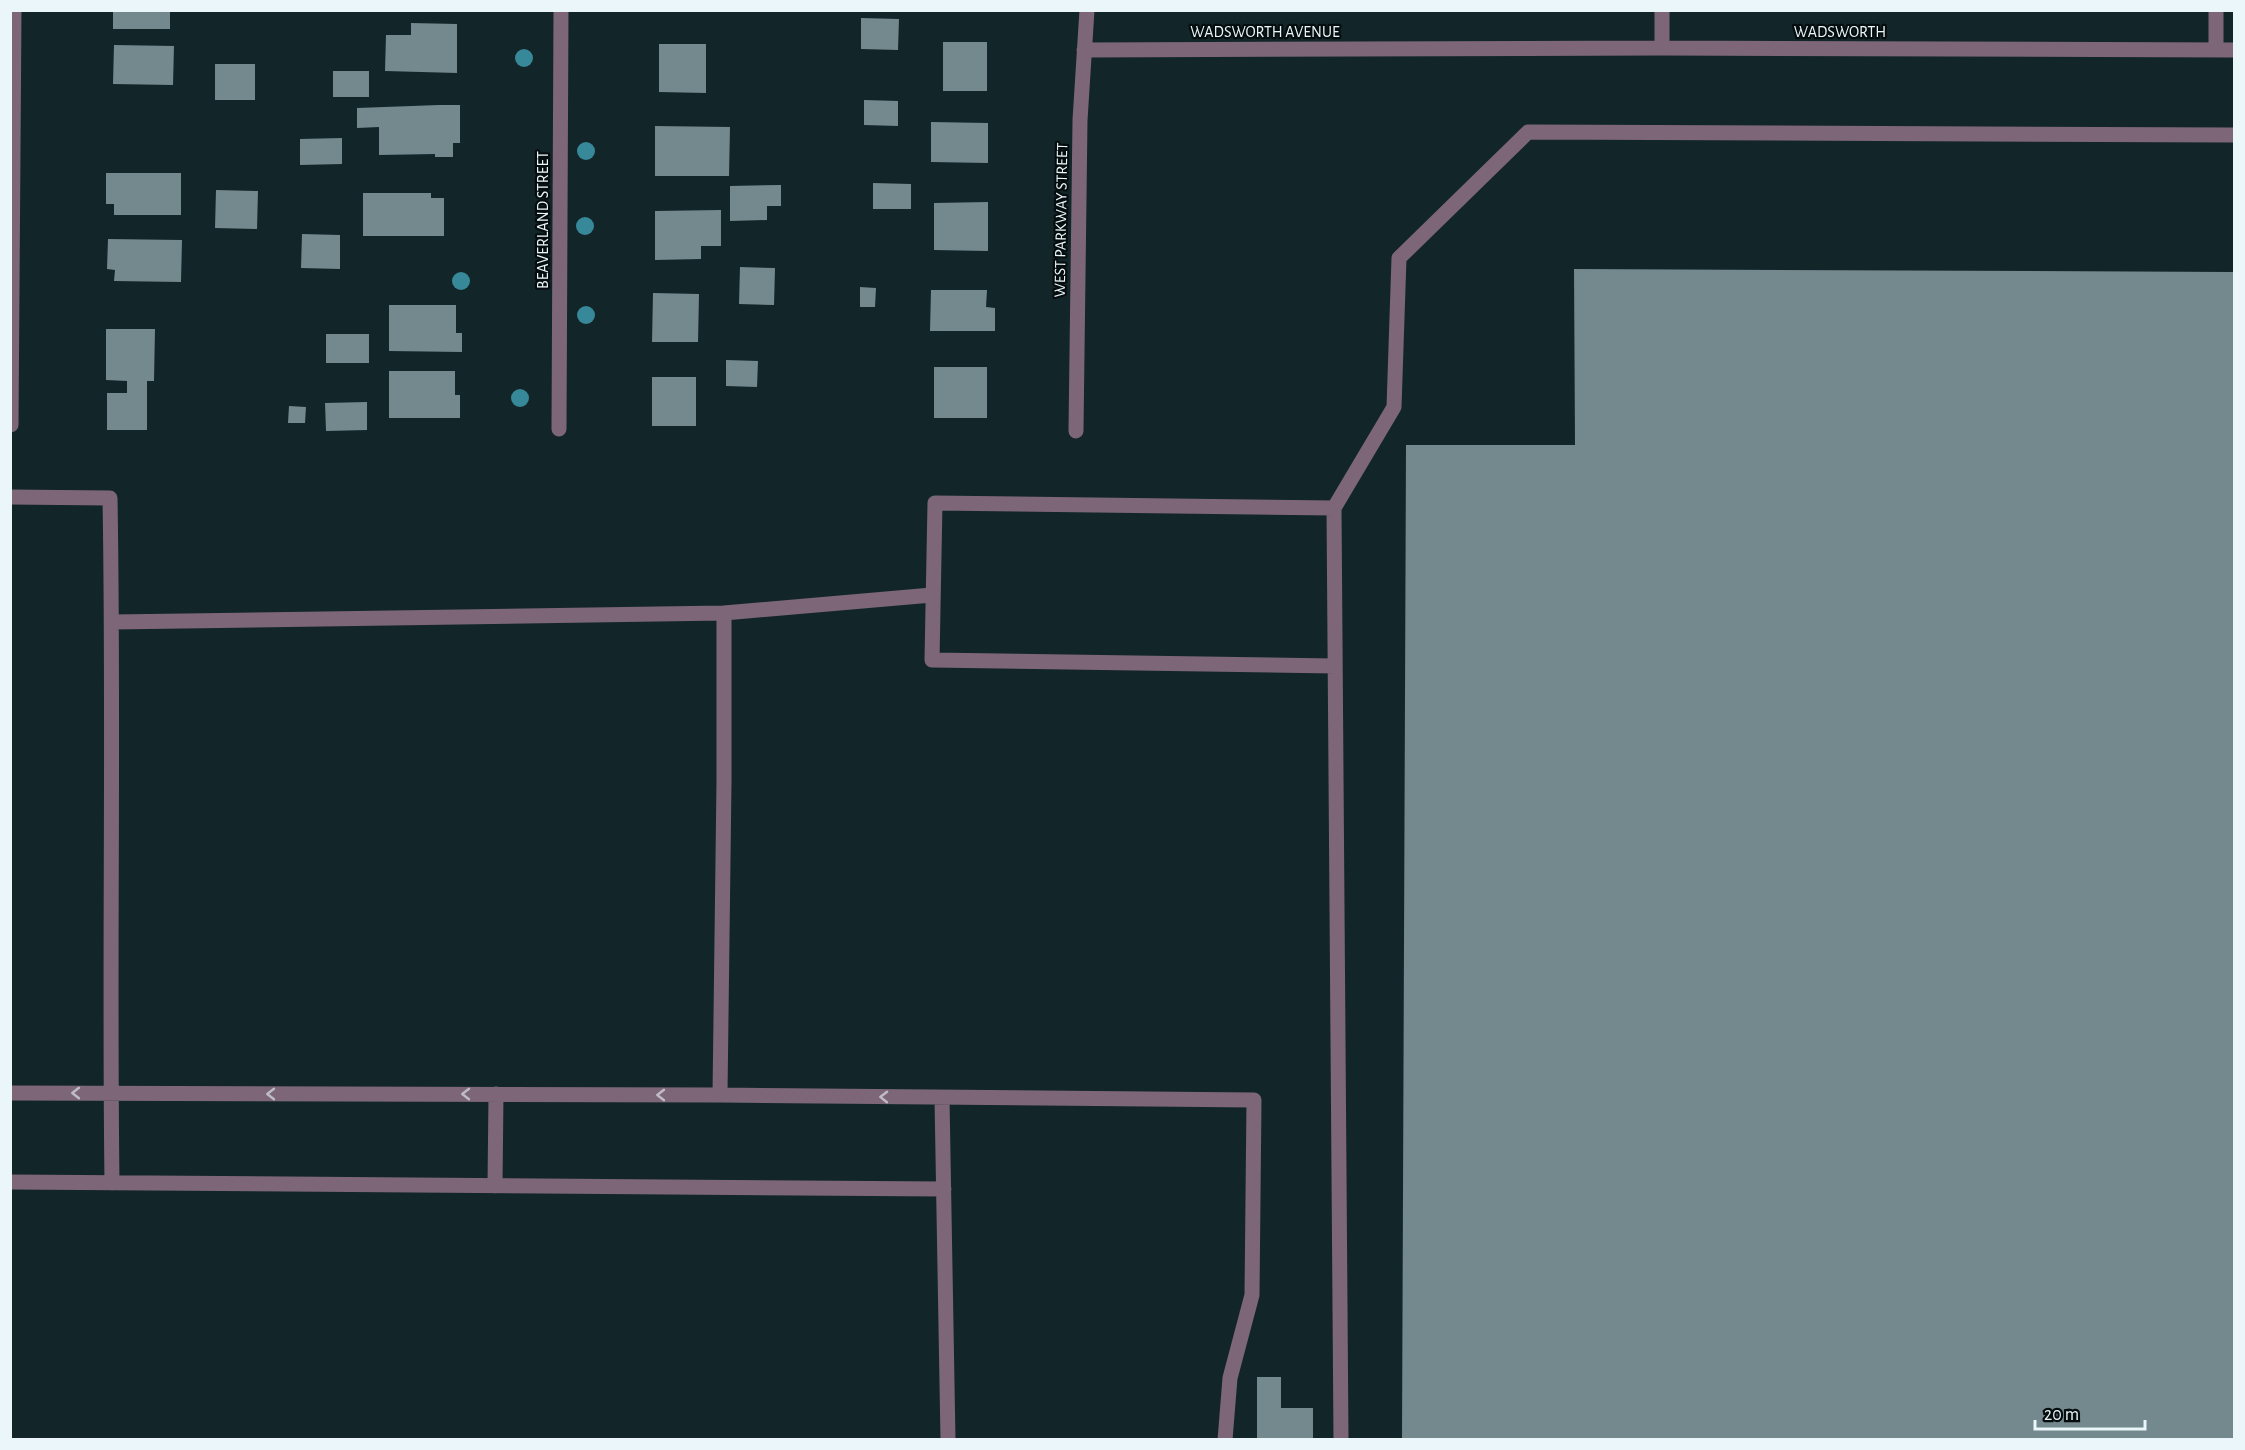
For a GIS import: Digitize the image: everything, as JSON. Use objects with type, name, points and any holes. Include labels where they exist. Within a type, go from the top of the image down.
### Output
[{"type":"street","points":[[11,425],[14,10]]},
{"type":"street","name":"BEAVERLAND STREET","points":[[559,429],[561,10]]},
{"type":"street","name":"WEST PARKWAY STREET","points":[[1076,431],[1080,120],[1087,10]]},
{"type":"street","points":[[1662,10],[1662,48]]},
{"type":"street","points":[[2216,10],[2216,50]]},
{"type":"street","name":"WADSWORTH AVENUE","points":[[1084,50],[1446,49]]},
{"type":"street","name":"WADSWORTH","points":[[1446,49],[2235,50]]},
{"type":"street","points":[[1341,1440],[1334,507],[1394,407],[1399,258],[1528,132],[2235,135]]},
{"type":"street","points":[[10,497],[110,498],[112,1183]]},
{"type":"street","points":[[1334,507],[935,503],[932,660],[1335,666]]},
{"type":"street","points":[[112,622],[724,613],[932,595]]},
{"type":"street","points":[[720,1095],[724,613]]},
{"type":"street","points":[[10,1093],[720,1095],[1254,1100],[1252,1295],[1230,1378],[1225,1440]]},
{"type":"street","points":[[495,1186],[496,1094]]},
{"type":"street","points":[[942,1098],[948,1440]]},
{"type":"street","points":[[10,1182],[944,1189]]},
{"type":"building","points":[[113,10],[170,10],[170,29],[113,29]]},
{"type":"building","points":[[861,18],[899,19],[898,50],[861,49]]},
{"type":"building","points":[[411,23],[457,24],[457,73],[385,71],[386,35],[411,35]]},
{"type":"building","points":[[943,42],[987,42],[987,91],[943,91]]},
{"type":"building","points":[[659,44],[706,44],[706,93],[659,92]]},
{"type":"building","points":[[114,45],[174,46],[173,85],[113,84]]},
{"type":"building","points":[[215,64],[255,64],[255,100],[215,100]]},
{"type":"building","points":[[333,71],[369,71],[369,97],[333,97]]},
{"type":"building","points":[[864,100],[898,101],[898,126],[864,125]]},
{"type":"building","points":[[460,105],[460,143],[453,143],[453,157],[435,157],[435,154],[379,155],[379,127],[357,128],[357,108]]},
{"type":"building","points":[[931,122],[988,123],[988,163],[931,162]]},
{"type":"building","points":[[655,126],[730,127],[729,176],[655,176]]},
{"type":"building","points":[[342,138],[342,164],[300,165],[300,139]]},
{"type":"building","points":[[106,173],[181,173],[181,215],[114,215],[114,204],[106,204]]},
{"type":"building","points":[[873,183],[911,184],[911,209],[873,209]]},
{"type":"building","points":[[781,185],[781,206],[767,206],[767,220],[730,221],[730,186]]},
{"type":"building","points":[[216,190],[258,191],[257,229],[215,228]]},
{"type":"building","points":[[363,193],[431,193],[431,198],[444,198],[444,236],[363,236]]},
{"type":"building","points":[[988,202],[988,251],[934,250],[934,203]]},
{"type":"building","points":[[721,210],[721,246],[701,246],[701,259],[655,260],[655,211]]},
{"type":"building","points":[[302,234],[340,235],[340,269],[301,268]]},
{"type":"building","points":[[108,239],[182,240],[181,282],[114,281],[115,270],[107,269]]},
{"type":"building","points":[[740,267],[775,268],[774,305],[739,304]]},
{"type":"building","points":[[1574,269],[2234,272],[2234,1440],[1402,1440],[1406,445],[1575,445]]},
{"type":"building","points":[[860,287],[876,288],[875,307],[860,307]]},
{"type":"building","points":[[931,290],[987,290],[986,307],[995,308],[995,331],[930,331]]},
{"type":"building","points":[[653,293],[699,294],[698,342],[652,342]]},
{"type":"building","points":[[389,305],[456,305],[456,333],[462,333],[462,352],[389,351]]},
{"type":"building","points":[[106,329],[155,329],[154,381],[147,381],[147,430],[107,430],[107,393],[127,393],[127,381],[106,380]]},
{"type":"building","points":[[326,334],[369,334],[369,363],[326,363]]},
{"type":"building","points":[[726,360],[758,361],[757,387],[726,386]]},
{"type":"building","points":[[934,367],[987,367],[987,418],[934,418]]},
{"type":"building","points":[[389,371],[455,371],[455,395],[460,395],[460,418],[389,418]]},
{"type":"building","points":[[652,377],[696,377],[696,426],[652,426]]},
{"type":"building","points":[[367,402],[367,430],[326,431],[325,403]]},
{"type":"building","points":[[289,406],[306,407],[305,423],[288,423]]},
{"type":"building","points":[[1257,1377],[1281,1377],[1281,1408],[1313,1408],[1313,1440],[1257,1440]]}]
